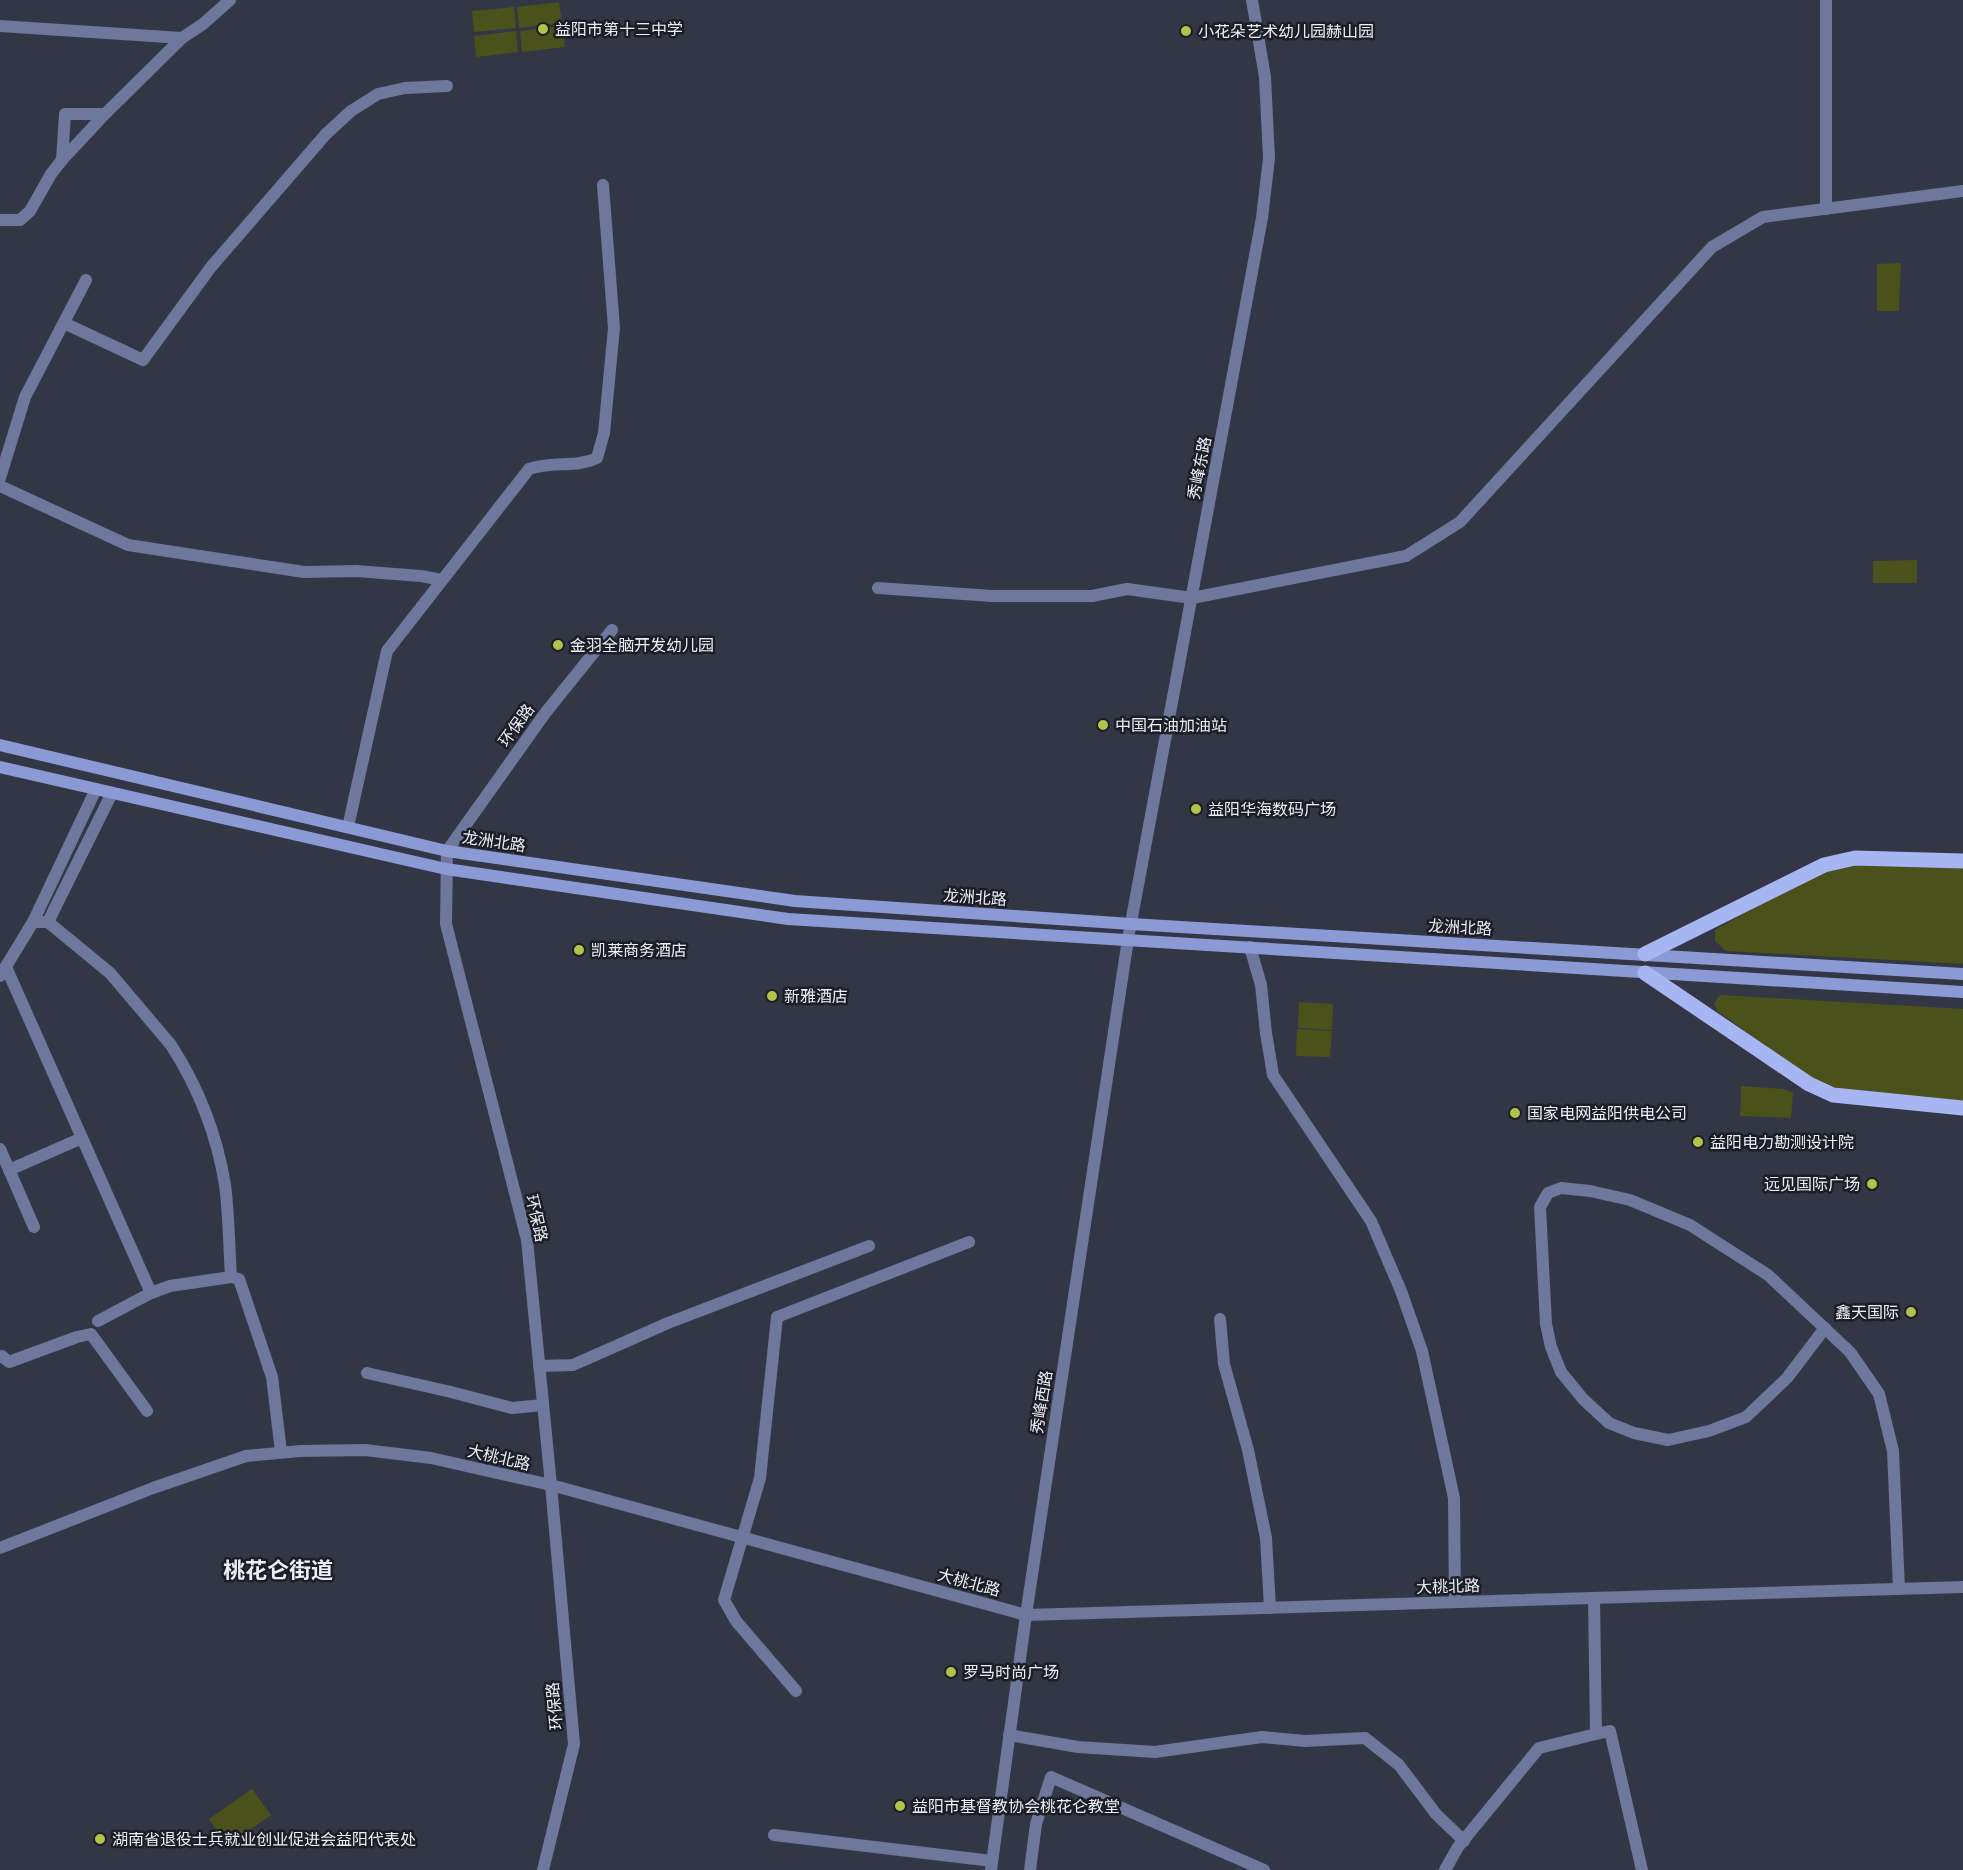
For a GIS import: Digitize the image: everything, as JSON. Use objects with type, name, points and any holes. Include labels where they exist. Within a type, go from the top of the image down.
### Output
[{"type":"main road","name":"龙洲北路","points":[[0,745],[447,851],[795,901],[1131,924],[1963,974]]},
{"type":"main road","name":"龙洲北路","points":[[0,767],[446,869],[788,919],[1963,992]]},
{"type":"main road","points":[[1645,954],[1824,865],[1855,858],[1963,861]]},
{"type":"main road","points":[[1645,973],[1809,1084],[1833,1095],[1963,1108]]},
{"type":"street","points":[[0,219],[20,220],[30,211],[51,174],[105,114],[182,38],[203,24],[230,0]]},
{"type":"street","name":"秀峰东路","points":[[1128,939],[1262,218],[1269,158],[1266,77],[1252,0]]},
{"type":"street","points":[[1826,0],[1826,209]]},
{"type":"street","points":[[0,26],[182,38]]},
{"type":"street","points":[[64,323],[143,360],[211,267],[326,134],[351,111],[378,94],[405,88],[447,86]]},
{"type":"street","points":[[62,160],[64,114],[105,114]]},
{"type":"street","points":[[348,827],[387,651],[529,469],[542,465],[589,462],[597,458],[604,433],[614,328],[603,185]]},
{"type":"street","points":[[878,588],[992,596],[1092,596],[1126,589],[1191,598],[1406,556],[1460,522],[1712,247],[1764,217],[1963,191]]},
{"type":"street","points":[[0,478],[25,397],[86,280]]},
{"type":"street","points":[[0,486],[128,545],[304,572],[356,571],[442,580]]},
{"type":"street","name":"环保路","points":[[543,1870],[574,1744],[551,1485],[527,1240],[446,924],[447,851],[546,712],[612,630]]},
{"type":"street","points":[[96,789],[33,922],[3,971],[82,1138],[151,1293]]},
{"type":"street","points":[[48,922],[112,793]]},
{"type":"street","points":[[33,922],[48,922],[110,973],[171,1045],[201,1100],[216,1145],[225,1186],[231,1277]]},
{"type":"street","name":"秀峰西路","points":[[991,1866],[1026,1615],[1128,939]]},
{"type":"street","points":[[1250,947],[1261,985],[1273,1075],[1371,1221],[1401,1291],[1422,1351],[1454,1498],[1455,1602]]},
{"type":"street","points":[[9,1170],[82,1138]]},
{"type":"street","points":[[0,1149],[34,1227]]},
{"type":"street","points":[[1826,1328],[1788,1378],[1746,1417],[1709,1431],[1668,1440],[1634,1434],[1609,1423],[1561,1372],[1551,1347],[1546,1324],[1540,1207],[1548,1192],[1561,1188],[1590,1191],[1630,1200],[1690,1225],[1768,1275],[1826,1328],[1850,1352],[1879,1394],[1893,1451],[1899,1589]]},
{"type":"street","points":[[796,1691],[736,1621],[724,1600],[760,1478],[777,1317],[969,1242]]},
{"type":"street","points":[[539,1366],[573,1365],[668,1323],[868,1246]]},
{"type":"street","points":[[98,1321],[151,1293],[170,1286],[231,1277],[239,1279],[272,1377],[281,1452]]},
{"type":"street","points":[[1220,1318],[1224,1364],[1248,1450],[1266,1538],[1270,1608]]},
{"type":"street","points":[[0,1357],[2,1356],[9,1362],[91,1334],[147,1411]]},
{"type":"street","points":[[367,1373],[512,1408],[543,1405]]},
{"type":"street","name":"大桃北路","points":[[0,1548],[153,1488],[246,1456],[281,1452],[365,1450],[431,1458],[551,1485],[1026,1615],[1963,1587]]},
{"type":"street","points":[[1594,1598],[1596,1734]]},
{"type":"street","points":[[1445,1870],[1464,1840],[1539,1748],[1610,1731],[1642,1870]]},
{"type":"street","points":[[1009,1735],[1078,1747],[1155,1752],[1262,1737],[1305,1741],[1365,1738],[1399,1765],[1436,1814],[1464,1840]]},
{"type":"street","points":[[1030,1870],[1036,1824],[1052,1777],[1264,1870]]},
{"type":"street","points":[[774,1835],[991,1866]]},
{"type":"green space","points":[[559,2],[562,23],[519,28],[517,7]]},
{"type":"green space","points":[[514,7],[516,28],[474,32],[472,11]]},
{"type":"green space","points":[[562,26],[565,47],[522,52],[520,31]]},
{"type":"green space","points":[[516,31],[518,52],[476,57],[474,36]]},
{"type":"green space","points":[[1901,263],[1899,311],[1877,311],[1877,264]]},
{"type":"green space","points":[[1917,560],[1917,583],[1873,583],[1873,561]]},
{"type":"green space","points":[[1852,863],[1963,867],[1963,964],[1726,951],[1715,941],[1715,930],[1827,867]]},
{"type":"green space","points":[[1720,995],[1963,1009],[1963,1101],[1832,1090],[1807,1076],[1717,1011],[1714,1003]]},
{"type":"green space","points":[[1299,1002],[1333,1004],[1332,1030],[1298,1028]]},
{"type":"green space","points":[[1297,1029],[1332,1031],[1330,1057],[1296,1056]]},
{"type":"green space","points":[[1741,1086],[1784,1089],[1793,1093],[1791,1118],[1740,1116]]},
{"type":"green space","points":[[252,1789],[271,1815],[228,1845],[209,1819]]},
{"type":"place","name":"益阳市第十三中学","points":[[543,29]]},
{"type":"place","name":"小花朵艺术幼儿园赫山园","points":[[1186,31]]},
{"type":"place","name":"金羽全脑开发幼儿园","points":[[558,645]]},
{"type":"place","name":"中国石油加油站","points":[[1103,725]]},
{"type":"place","name":"益阳华海数码广场","points":[[1196,809]]},
{"type":"place","name":"凯莱商务酒店","points":[[579,950]]},
{"type":"place","name":"新雅酒店","points":[[772,996]]},
{"type":"place","name":"国家电网益阳供电公司","points":[[1515,1113]]},
{"type":"place","name":"益阳电力勘测设计院","points":[[1698,1142]]},
{"type":"place","name":"远见国际广场","points":[[1872,1184]]},
{"type":"place","name":"鑫天国际","points":[[1911,1312]]},
{"type":"place","name":"罗马时尚广场","points":[[951,1672]]},
{"type":"place","name":"益阳市基督教协会桃花仑教堂","points":[[900,1806]]},
{"type":"place","name":"湖南省退役士兵就业创业促进会益阳代表处","points":[[100,1839]]},
{"type":"district","name":"桃花仑街道","points":[[278,1570]]}]
